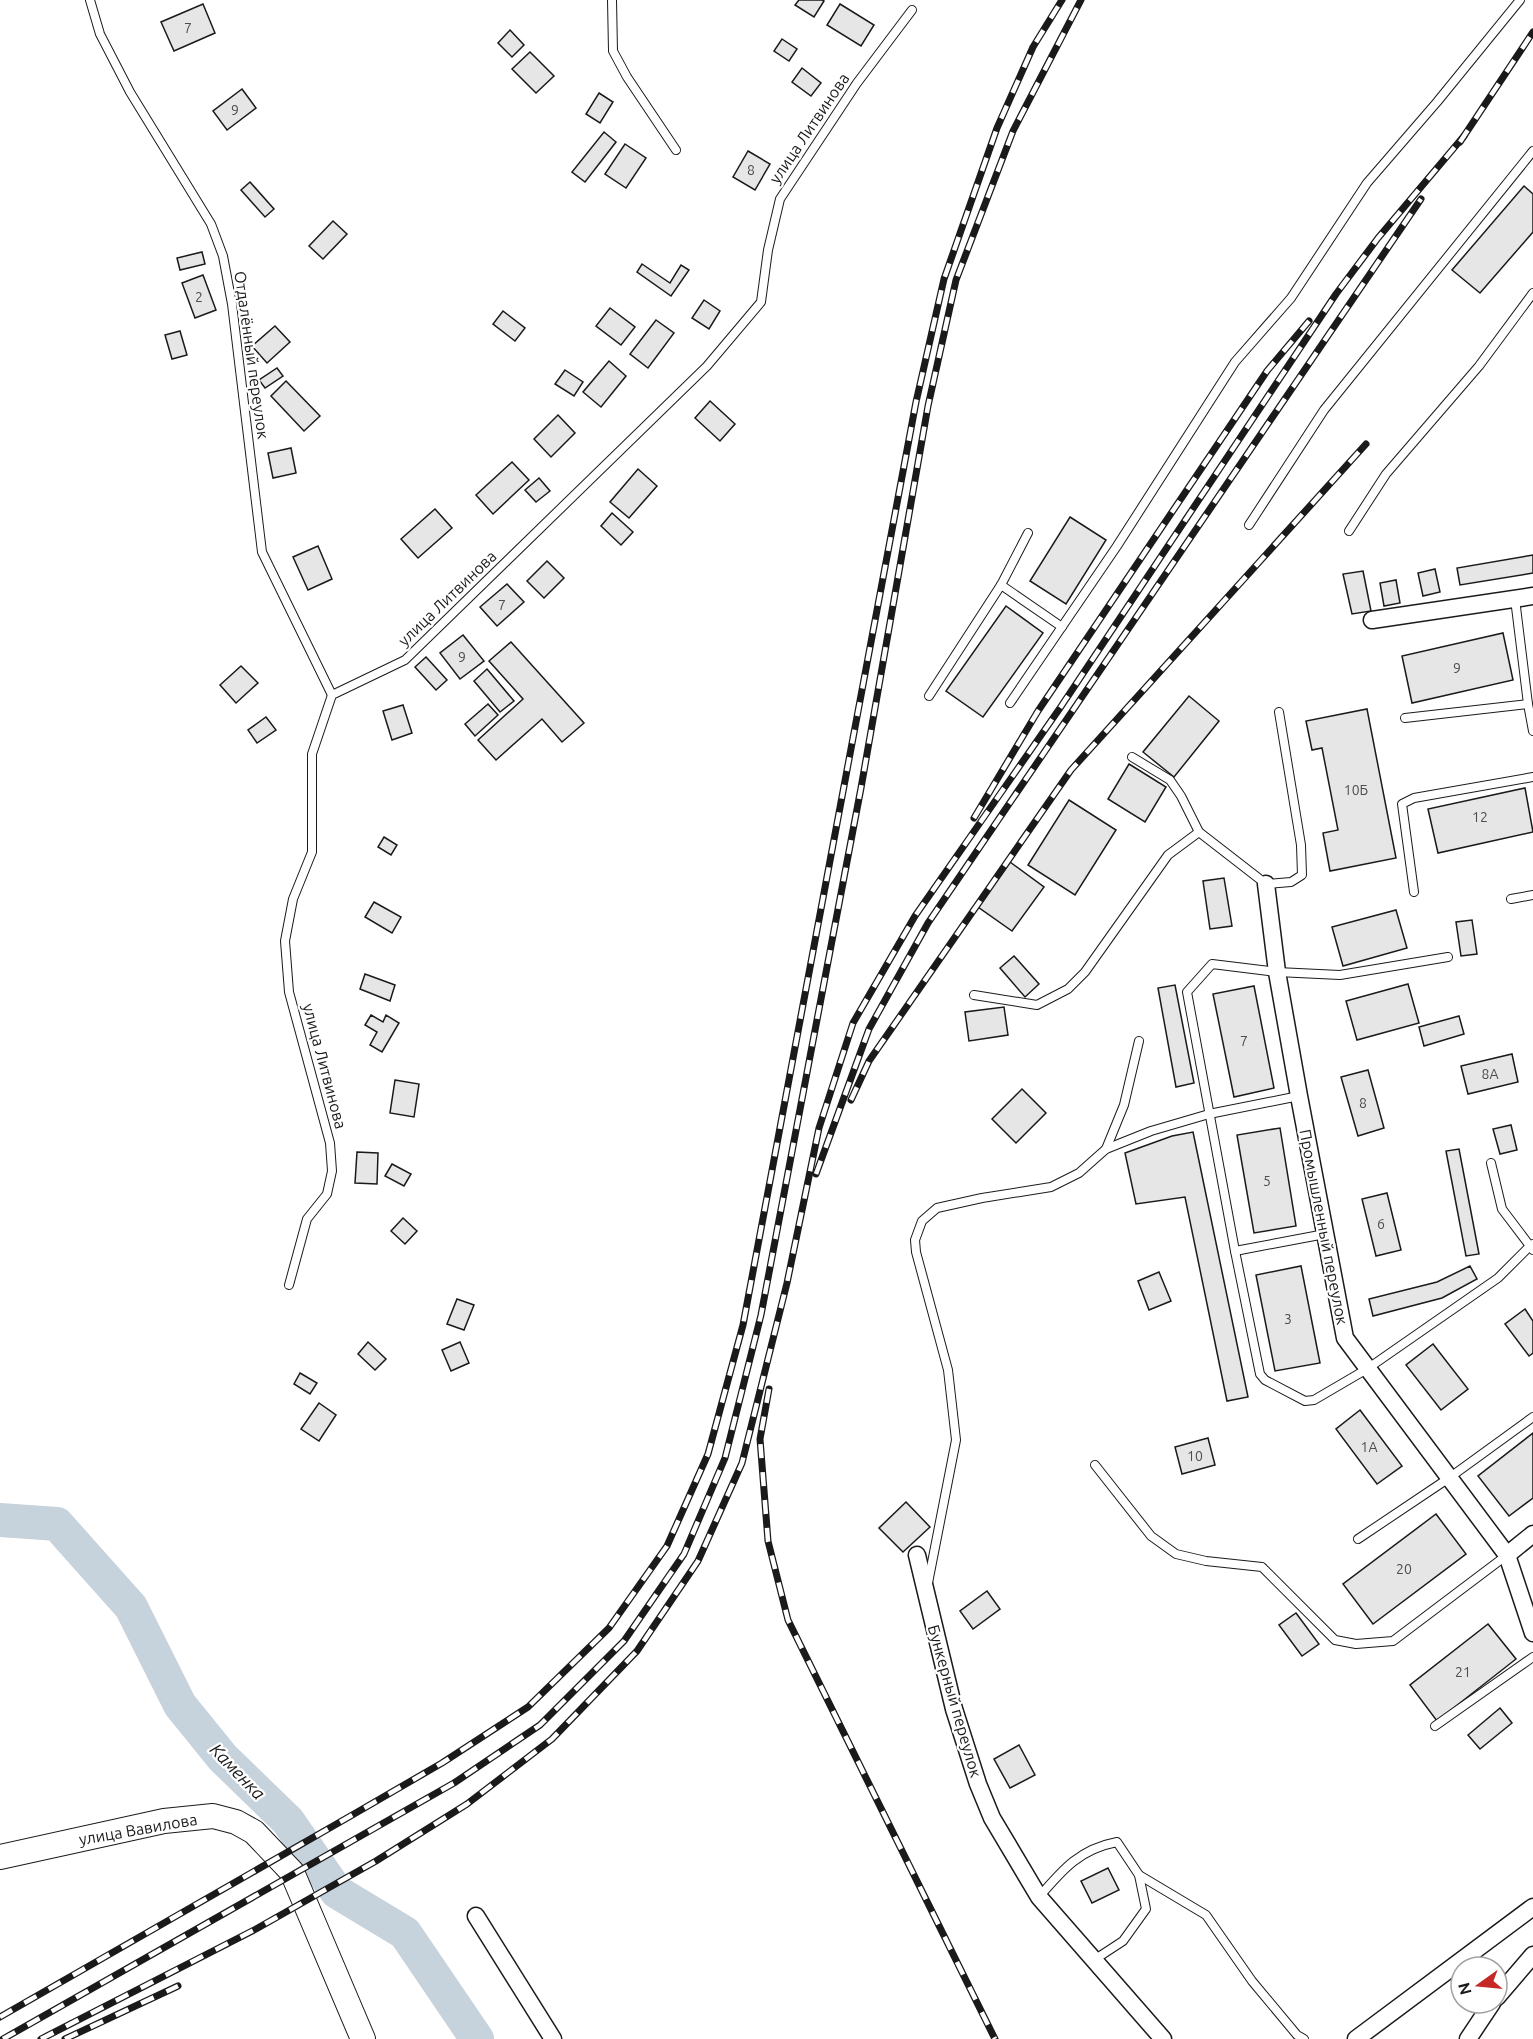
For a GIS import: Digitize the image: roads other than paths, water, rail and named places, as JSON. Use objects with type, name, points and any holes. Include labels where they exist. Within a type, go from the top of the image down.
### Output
[{"type":"main road","name":"улица Вавилова","points":[[0,1857],[165,1821],[213,1816],[236,1822],[254,1832],[292,1872],[363,2039]]},
{"type":"street","points":[[1372,620],[1533,596]]},
{"type":"street","name":"Промышленный переулок","points":[[1266,884],[1277,972],[1345,1338],[1507,1555],[1533,1634]]},
{"type":"street","points":[[1507,1555],[1533,1534]]},
{"type":"street","name":"Бункерный переулок","points":[[917,1555],[954,1709],[978,1784],[992,1818],[1039,1897],[1163,2039]]},
{"type":"street","points":[[1356,2039],[1533,1907]]},
{"type":"street","points":[[476,1916],[553,2039]]},
{"type":"street","points":[[1509,1984],[1533,1956]]},
{"type":"street","points":[[1468,2039],[1484,2015]]},
{"type":"lane","name":"Отдалённый переулок","points":[[90,0],[100,34],[130,92],[211,224],[223,256],[232,304],[262,552],[332,695]]},
{"type":"lane","points":[[612,0],[613,51],[627,77],[676,150]]},
{"type":"lane","points":[[1010,703],[1118,546],[1235,362],[1291,298],[1367,183],[1520,0]]},
{"type":"lane","name":"улица Литвинова","points":[[290,1285],[307,1219],[327,1194],[332,1172],[330,1143],[289,992],[285,941],[293,899],[312,852],[312,754],[332,695],[405,660],[707,366],[761,302],[768,250],[780,199],[856,83],[912,10]]},
{"type":"lane","points":[[1249,525],[1324,410],[1533,151]]},
{"type":"lane","points":[[1349,531],[1386,474],[1479,366],[1533,293]]},
{"type":"lane","points":[[929,696],[1001,585],[1028,533]]},
{"type":"lane","points":[[1001,585],[1062,627]]},
{"type":"lane","points":[[1515,599],[1533,730]]},
{"type":"lane","points":[[1404,718],[1528,704]]},
{"type":"lane","points":[[1132,757],[1170,780],[1181,796],[1199,832],[1266,884],[1291,882],[1302,875],[1301,845],[1279,712]]},
{"type":"lane","points":[[1414,892],[1402,804],[1414,798],[1533,777]]},
{"type":"lane","points":[[974,995],[1037,1005],[1068,989],[1085,972],[1168,855],[1199,832]]},
{"type":"lane","points":[[1511,899],[1533,896]]},
{"type":"lane","points":[[1448,957],[1340,975],[1277,972],[1212,964],[1187,992],[1235,1251],[1260,1374],[1265,1380],[1305,1401],[1314,1400],[1367,1370],[1498,1278],[1532,1247],[1502,1209],[1491,1163]]},
{"type":"lane","points":[[1106,1149],[1124,1105],[1139,1041]]},
{"type":"lane","points":[[926,1595],[956,1440],[948,1370],[916,1252],[915,1240],[922,1221],[937,1208],[1051,1187],[1079,1173],[1106,1149],[1151,1131],[1209,1114],[1299,1096]]},
{"type":"lane","points":[[1235,1251],[1325,1234]]},
{"type":"lane","points":[[1358,1539],[1449,1478],[1533,1417]]},
{"type":"lane","points":[[1095,1465],[1150,1536],[1176,1554],[1206,1561],[1262,1567],[1335,1640],[1356,1644],[1393,1641],[1507,1555]]},
{"type":"lane","points":[[1435,1726],[1533,1657]]},
{"type":"lane","points":[[1039,1897],[1064,1868],[1099,1846],[1117,1842],[1139,1875],[1146,1909],[1123,1941],[1094,1960]]},
{"type":"lane","points":[[1139,1875],[1206,1915],[1252,1981],[1297,2035],[1304,2039]]},
{"type":"waterway","name":"Каменка","points":[[0,1520],[57,1524],[131,1607],[180,1705],[223,1758],[288,1821],[337,1892],[405,1933],[477,2039]]},
{"type":"railway","points":[[0,2017],[442,1763],[528,1707],[609,1628],[667,1546],[708,1454],[743,1325],[916,402],[944,279],[997,128],[1033,47],[1062,0]]},
{"type":"railway","points":[[3,2039],[454,1783],[540,1725],[624,1641],[684,1554],[725,1458],[761,1315],[861,788],[928,406],[956,280],[1013,131],[1081,0]]},
{"type":"railway","points":[[1460,142],[1533,32]]},
{"type":"railway","points":[[41,2039],[256,1929],[376,1861],[467,1804],[552,1739],[637,1651],[698,1561],[742,1463],[787,1283],[819,1128],[853,1023],[915,916],[1060,708],[1336,294],[1378,238],[1464,136]]},
{"type":"railway","points":[[816,1174],[869,1029],[928,923],[1421,199]]},
{"type":"railway","points":[[974,818],[1038,711],[1267,371],[1309,321]]},
{"type":"railway","points":[[851,1100],[869,1061],[1071,770],[1366,444]]},
{"type":"railway","points":[[769,1389],[760,1439],[768,1541],[788,1620],[995,2039]]},
{"type":"railway","points":[[65,2039],[178,1986]]}]
